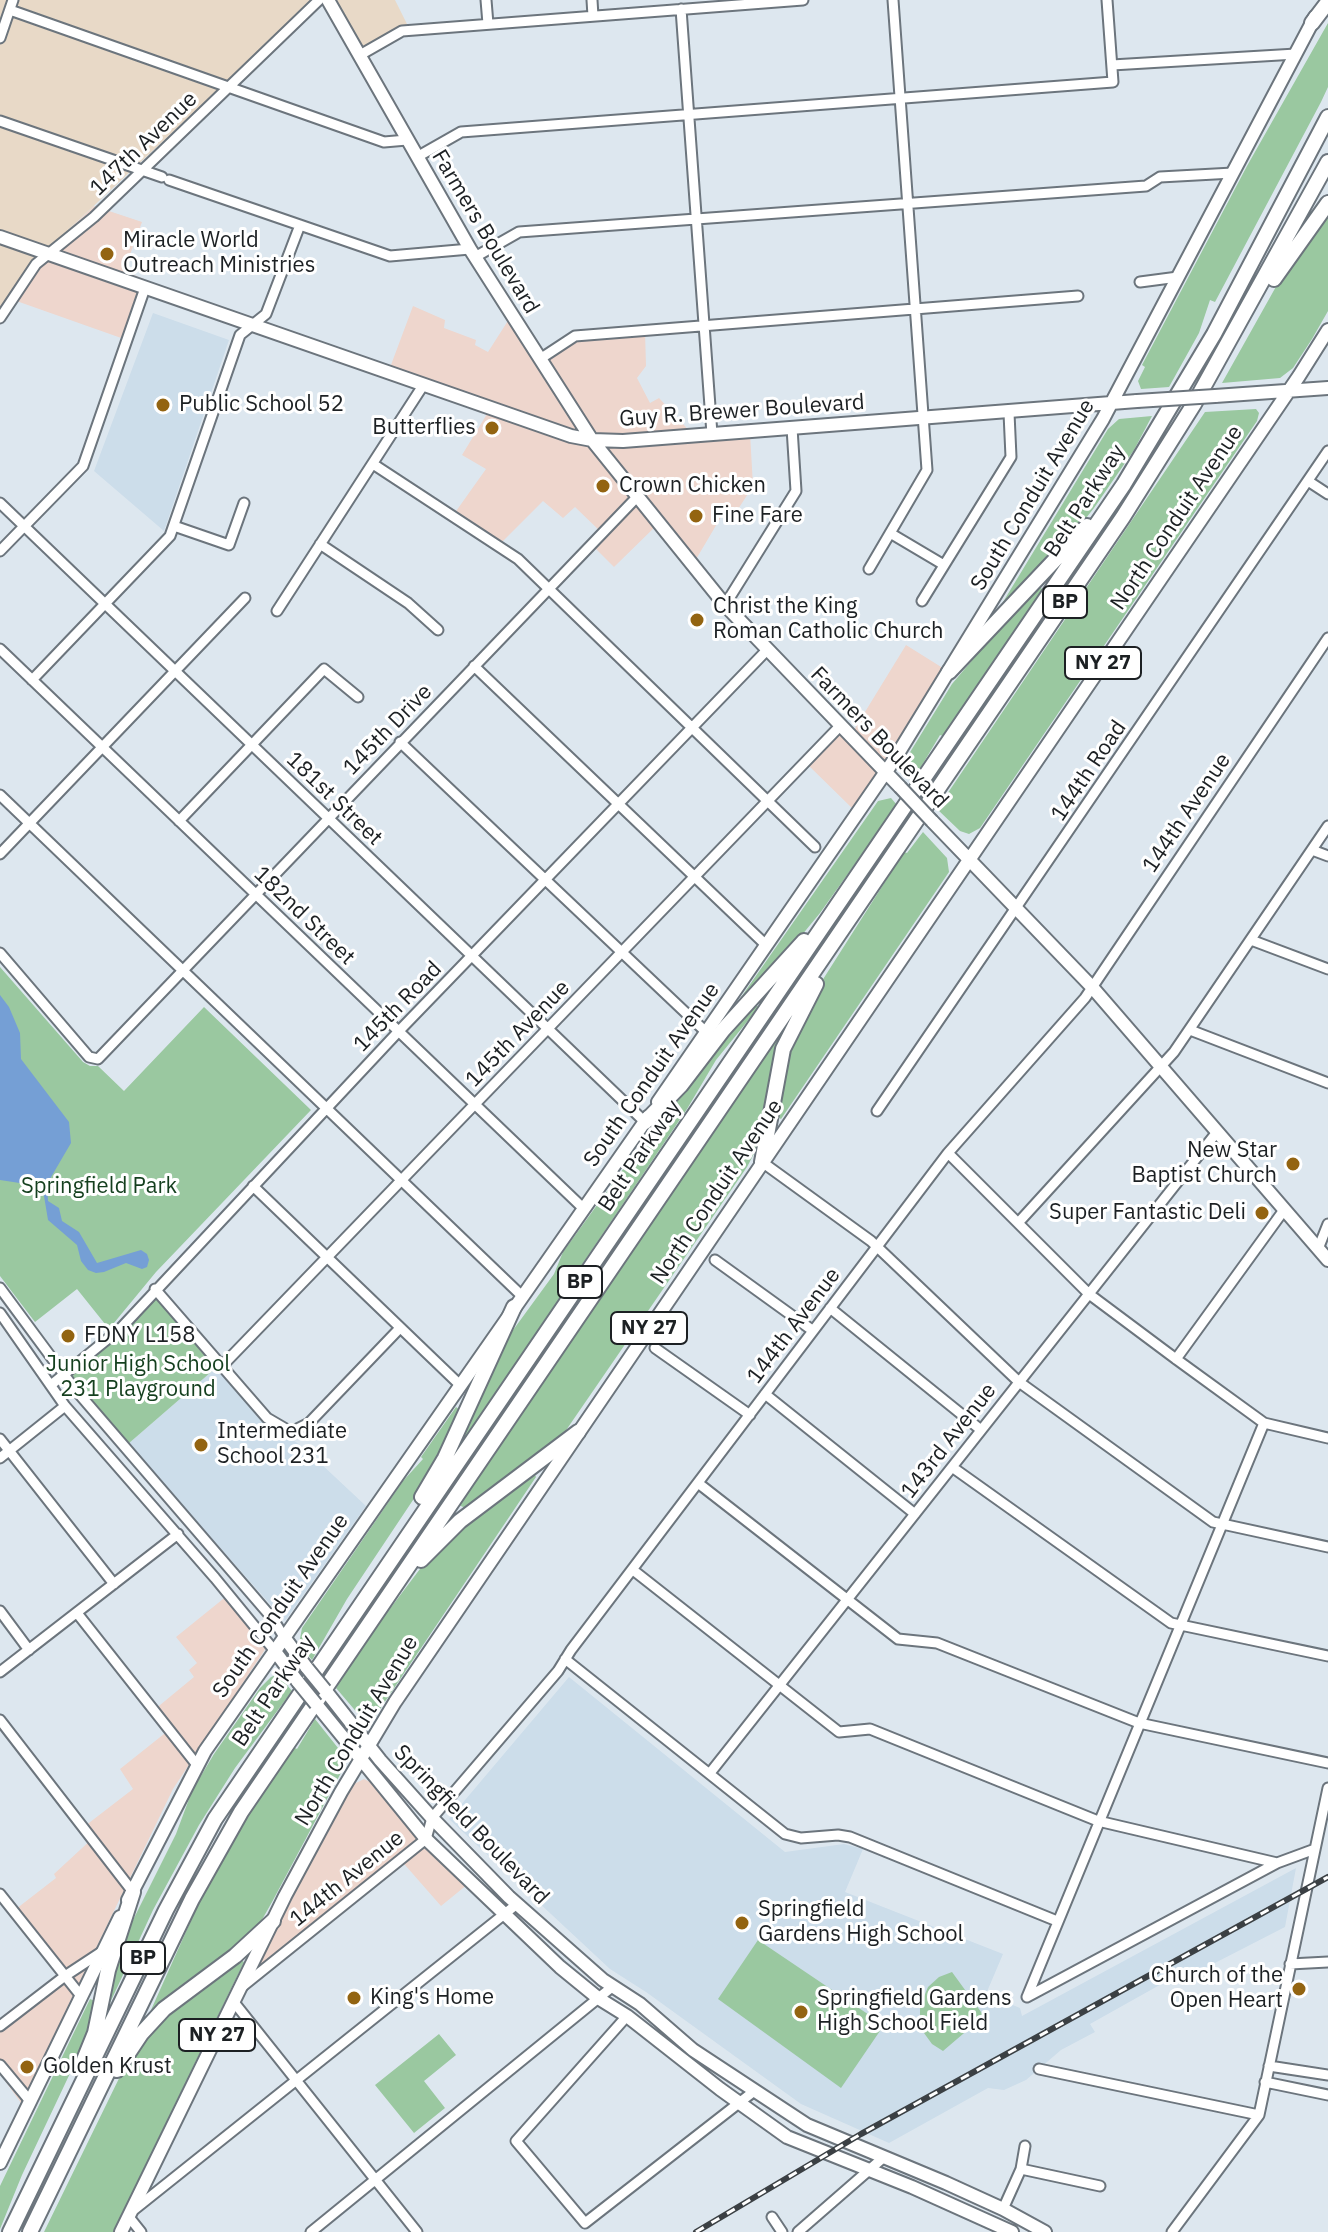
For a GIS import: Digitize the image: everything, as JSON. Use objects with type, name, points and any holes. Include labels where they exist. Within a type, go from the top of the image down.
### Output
[{"type":"highway","points":[[1312,23],[1326,1]]},
{"type":"highway","name":"Belt Parkway","points":[[10,2232],[161,1921],[210,1829],[253,1760],[1124,484],[1214,334],[1327,119]]},
{"type":"highway","name":"Belt Parkway","points":[[30,2232],[192,1899],[224,1840],[272,1764],[1123,517],[1194,404],[1328,162]]},
{"type":"highway","points":[[1229,341],[1328,203]]},
{"type":"highway","points":[[949,672],[1124,484]]},
{"type":"highway","points":[[762,1162],[777,1070],[787,1039],[868,892]]},
{"type":"highway","points":[[645,1122],[681,1085],[723,1030],[842,899]]},
{"type":"highway","points":[[370,1589],[403,1526],[445,1458],[518,1302]]},
{"type":"highway","points":[[383,1602],[449,1530],[578,1432]]},
{"type":"highway","points":[[58,2132],[95,2033],[108,1970],[133,1892]]},
{"type":"highway","points":[[82,2124],[149,2024],[184,1992],[235,1956],[273,1921]]},
{"type":"main road","name":"Farmers Boulevard","points":[[328,0],[473,253],[592,440],[725,605],[1092,987],[1328,1260]]},
{"type":"main road","name":"South Conduit Avenue","points":[[0,2163],[197,1765],[886,772],[1111,404],[1312,23]]},
{"type":"main road","name":"Guy R. Brewer Boulevard","points":[[0,237],[571,436],[592,440],[623,441],[1328,388]]},
{"type":"main road","name":"North Conduit Avenue","points":[[121,2232],[273,1921],[361,1758],[431,1647],[1328,330]]},
{"type":"main road","name":"Springfield Boulevard","points":[[284,1637],[369,1745],[432,1818],[517,1904],[612,1987],[640,2004],[693,2050],[807,2125],[1003,2209],[1035,2230]]},
{"type":"main road","name":"Springfield Boulevard","points":[[274,1650],[426,1839],[560,1967],[598,1998],[627,2016],[787,2137],[1012,2232]]},
{"type":"street","name":"147th Avenue","points":[[0,318],[36,264],[142,171],[319,0]]},
{"type":"street","points":[[486,0],[488,24]]},
{"type":"street","points":[[592,0],[593,16]]},
{"type":"street","points":[[360,55],[402,31],[681,9],[698,4],[802,0]]},
{"type":"street","points":[[869,569],[927,470],[893,0]]},
{"type":"street","points":[[417,157],[461,132],[1113,82],[1107,0]]},
{"type":"street","points":[[0,38],[12,5],[384,142],[407,140]]},
{"type":"street","points":[[681,9],[712,434]]},
{"type":"street","points":[[1112,65],[1296,54]]},
{"type":"street","points":[[0,121],[390,256],[473,253],[519,232],[1146,186],[1160,177],[1233,173]]},
{"type":"street","points":[[32,680],[170,536],[240,335],[266,314],[300,225]]},
{"type":"street","points":[[1140,282],[1178,277]]},
{"type":"street","points":[[0,551],[83,466],[145,288]]},
{"type":"street","points":[[540,359],[575,336],[1078,296]]},
{"type":"street","points":[[277,611],[424,384]]},
{"type":"street","points":[[922,601],[1011,457],[1009,413]]},
{"type":"street","points":[[725,605],[796,491],[792,428]]},
{"type":"street","name":"144th Road","points":[[877,1111],[1328,451]]},
{"type":"street","points":[[373,464],[518,559],[815,847]]},
{"type":"street","points":[[1308,481],[1328,494]]},
{"type":"street","name":"145th Drive","points":[[0,953],[89,1057],[98,1059],[638,496]]},
{"type":"street","name":"181st Street","points":[[0,503],[645,1122]]},
{"type":"street","points":[[174,526],[229,545],[244,503]]},
{"type":"street","points":[[890,533],[944,565]]},
{"type":"street","points":[[320,544],[408,603],[438,630]]},
{"type":"street","points":[[0,854],[245,598]]},
{"type":"street","name":"144th Avenue","points":[[240,1988],[426,1839],[432,1818],[565,1659],[948,1153],[1092,987],[1328,638]]},
{"type":"street","name":"182nd Street","points":[[0,649],[583,1208]]},
{"type":"street","name":"145th Road","points":[[51,1385],[121,1328],[398,1032],[767,650]]},
{"type":"street","points":[[474,666],[766,945]]},
{"type":"street","points":[[179,821],[324,669],[358,697]]},
{"type":"street","name":"145th Avenue","points":[[222,1366],[840,726]]},
{"type":"street","points":[[400,742],[706,1032]]},
{"type":"street","points":[[0,795],[401,1181],[518,1302]]},
{"type":"street","points":[[1018,1223],[1190,1030],[1328,826]]},
{"type":"street","points":[[1312,850],[1328,856]]},
{"type":"street","points":[[1251,940],[1328,969]]},
{"type":"street","points":[[1190,1030],[1328,1083]]},
{"type":"street","name":"143rd Avenue","points":[[710,1773],[1217,1132]]},
{"type":"street","points":[[948,1153],[1089,1294],[1264,1423],[1328,1438]]},
{"type":"street","points":[[762,1162],[877,1247],[1019,1382],[1210,1519],[1328,1547]]},
{"type":"street","points":[[253,1186],[459,1384]]},
{"type":"street","points":[[1176,1359],[1284,1210]]},
{"type":"street","points":[[1318,1249],[1328,1224]]},
{"type":"street","points":[[715,1260],[812,1330]]},
{"type":"street","name":"Springfield Boulevard","points":[[0,1288],[64,1374],[273,1619],[284,1637]]},
{"type":"street","points":[[155,1289],[267,1418],[291,1432],[309,1423],[400,1328]]},
{"type":"street","points":[[830,1308],[981,1430]]},
{"type":"street","name":"Springfield Boulevard","points":[[0,1313],[65,1406],[178,1534],[274,1650]]},
{"type":"street","points":[[655,1348],[750,1415]]},
{"type":"street","points":[[765,1394],[915,1514]]},
{"type":"street","points":[[0,1458],[65,1406]]},
{"type":"street","points":[[1264,1423],[1027,1997],[1277,1863],[1315,1849]]},
{"type":"street","points":[[0,1439],[114,1584]]},
{"type":"street","points":[[952,1467],[1171,1623],[1328,1656]]},
{"type":"street","points":[[698,1483],[898,1639],[937,1643],[1139,1723],[1328,1763]]},
{"type":"street","points":[[0,1672],[178,1534]]},
{"type":"street","points":[[633,1570],[839,1732],[870,1729],[1098,1821],[1277,1863]]},
{"type":"street","points":[[0,1611],[29,1650]]},
{"type":"street","points":[[77,1613],[197,1765]]},
{"type":"street","points":[[565,1659],[785,1834],[801,1838],[850,1837],[1057,1921]]},
{"type":"street","points":[[0,1720],[133,1892]]},
{"type":"street","points":[[1172,2232],[1259,2115],[1328,1788]]},
{"type":"street","points":[[0,1894],[81,1996]]},
{"type":"street","points":[[141,2232],[130,2214],[517,1904]]},
{"type":"street","points":[[0,2026],[103,1951]]},
{"type":"street","points":[[1290,1964],[1328,1962]]},
{"type":"street","points":[[311,2232],[612,1987]]},
{"type":"street","points":[[233,2001],[417,2232]]},
{"type":"street","points":[[627,2016],[516,2141],[585,2223],[753,2092]]},
{"type":"street","points":[[0,2065],[30,2101]]},
{"type":"street","points":[[1269,2066],[1328,2075]]},
{"type":"street","points":[[1039,2069],[1259,2115]]},
{"type":"street","points":[[1265,2082],[1328,2095]]},
{"type":"street","points":[[1003,2209],[1021,2169],[1025,2146]]},
{"type":"street","points":[[798,2232],[884,2157]]},
{"type":"street","points":[[1021,2169],[1100,2186]]},
{"type":"street","points":[[772,2217],[782,2232]]},
{"type":"shaded area","points":[[0,0],[314,0],[38,258],[0,308]]},
{"type":"shaded area","points":[[325,0],[395,0],[407,24],[358,55]]},
{"type":"shaded area","points":[[94,206],[142,222],[124,271],[144,279],[124,339],[8,298],[38,258]]},
{"type":"shaded area","points":[[413,306],[445,320],[444,328],[476,340],[475,345],[488,352],[511,316],[539,361],[578,337],[645,331],[646,366],[637,378],[650,403],[659,398],[695,437],[750,433],[753,486],[733,517],[724,512],[692,566],[658,524],[614,567],[592,545],[603,534],[575,507],[563,518],[543,501],[500,544],[454,514],[486,469],[462,455],[490,409],[388,373]]},
{"type":"shaded area","name":"Public School 52","points":[[153,313],[229,340],[164,531],[94,471]]},
{"type":"shaded area","points":[[906,645],[946,670],[855,811],[806,763],[840,728],[849,738]]},
{"type":"shaded area","points":[[218,1366],[260,1417],[303,1447],[366,1506],[285,1621],[128,1444]]},
{"type":"shaded area","points":[[228,1595],[266,1648],[173,1789],[21,2103],[0,2074],[0,2029],[68,1977],[16,1909],[56,1878],[54,1874],[94,1837],[85,1826],[133,1789],[120,1769],[169,1730],[154,1710],[194,1677],[189,1670],[197,1663],[176,1637]]},
{"type":"shaded area","name":"Springfield Gardens High School","points":[[569,1677],[785,1852],[844,1844],[863,1849],[845,1892],[1003,1954],[986,1994],[1020,2008],[1022,2016],[1296,1868],[1285,1927],[1172,1985],[1165,1982],[1090,2024],[1095,2032],[1061,2050],[1026,2080],[1004,2090],[988,2088],[889,2143],[801,2104],[610,1969],[449,1819]]},
{"type":"shaded area","points":[[364,1779],[378,1786],[468,1884],[441,1906],[398,1857],[254,1972],[348,1791]]},
{"type":"green space","points":[[1328,23],[1328,87],[1321,102],[1215,302],[1210,300],[1199,333],[1169,387],[1141,389],[1138,381],[1145,367],[1142,365],[1247,166]]},
{"type":"green space","points":[[1328,211],[1328,311],[1312,339],[1293,368],[1280,378],[1222,383],[1287,267]]},
{"type":"green space","points":[[1256,409],[1259,413],[1257,421],[980,828],[969,834],[960,831],[937,809],[1205,412]]},
{"type":"green space","points":[[1152,416],[1134,450],[1094,508],[1066,543],[1004,604],[1108,429],[1119,419]]},
{"type":"green space","points":[[1041,587],[1042,590],[943,736],[940,735],[912,782],[904,773],[904,762],[952,684],[974,658],[971,654]]},
{"type":"green space","points":[[891,798],[897,805],[820,913],[783,958],[730,1013],[878,801]]},
{"type":"green space","points":[[923,832],[947,858],[949,872],[781,1119],[774,1115],[784,1061],[813,995],[904,852],[907,853]]},
{"type":"green space","name":"Springfield Park","points":[[0,967],[83,1062],[98,1066],[124,1091],[204,1007],[311,1110],[156,1272],[109,1329],[77,1289],[35,1322],[0,1276]]},
{"type":"green space","points":[[755,1005],[759,1007],[716,1060],[687,1109],[461,1444],[456,1443],[477,1394],[508,1337],[554,1274],[563,1252],[692,1074],[707,1062],[706,1056]]},
{"type":"green space","points":[[784,1027],[787,1029],[773,1064],[758,1146],[747,1167],[560,1439],[542,1457],[465,1508],[459,1505]]},
{"type":"green space","name":"Junior High School 231 Playground","points":[[155,1297],[218,1366],[128,1444],[72,1376],[126,1330]]},
{"type":"green space","points":[[456,1407],[460,1410],[425,1482],[347,1599],[312,1660],[299,1644],[302,1628],[403,1481],[423,1459],[421,1457]]},
{"type":"green space","points":[[535,1475],[374,1718],[359,1715],[336,1688],[358,1651],[423,1565],[474,1515]]},
{"type":"green space","points":[[278,1674],[292,1691],[235,1768],[199,1825],[153,1910],[103,2018],[115,1956],[176,1834],[192,1791],[260,1688]]},
{"type":"green space","points":[[315,1719],[342,1753],[343,1769],[272,1902],[259,1925],[239,1948],[151,2010],[210,1878],[243,1821],[293,1747],[297,1749]]},
{"type":"green space","name":"Springfield Gardens High School Field","points":[[758,1940],[884,2025],[841,2088],[718,1999]]},
{"type":"green space","points":[[240,1959],[244,1962],[113,2232],[44,2232],[128,2060],[155,2022]]},
{"type":"green space","points":[[952,1972],[984,2016],[943,2051],[932,2044],[924,2033],[920,2006],[928,1987],[939,1977]]},
{"type":"green space","points":[[90,1999],[95,2001],[90,2031],[0,2229],[0,2186]]},
{"type":"green space","points":[[439,2034],[456,2055],[424,2081],[445,2108],[414,2133],[375,2085]]},
{"type":"water","points":[[0,995],[20,1033],[21,1059],[69,1122],[71,1143],[47,1184],[48,1201],[59,1208],[62,1221],[79,1232],[97,1263],[141,1250],[147,1254],[147,1267],[142,1269],[126,1263],[104,1272],[88,1270],[81,1261],[77,1245],[48,1220],[39,1186],[0,1180]]},
{"type":"railway","points":[[696,2232],[861,2134],[1328,1877]]},
{"type":"place","name":"Miracle World Outreach Ministries","points":[[107,254]]},
{"type":"place","name":"Public School 52","points":[[163,405]]},
{"type":"place","name":"Butterflies","points":[[492,428]]},
{"type":"place","name":"Crown Chicken","points":[[603,486]]},
{"type":"place","name":"Fine Fare","points":[[696,516]]},
{"type":"place","name":"Christ the King Roman Catholic Church","points":[[697,620]]},
{"type":"place","name":"New Star Baptist Church","points":[[1293,1164]]},
{"type":"place","name":"Super Fantastic Deli","points":[[1262,1213]]},
{"type":"place","name":"FDNY L158","points":[[68,1336]]},
{"type":"place","name":"Intermediate School 231","points":[[201,1445]]},
{"type":"place","name":"Springfield Gardens High School","points":[[742,1923]]},
{"type":"place","name":"Church of the Open Heart","points":[[1299,1989]]},
{"type":"place","name":"King's Home","points":[[354,1998]]},
{"type":"place","name":"Springfield Gardens High School Field","points":[[801,2012]]},
{"type":"place","name":"Golden Krust","points":[[27,2067]]}]
